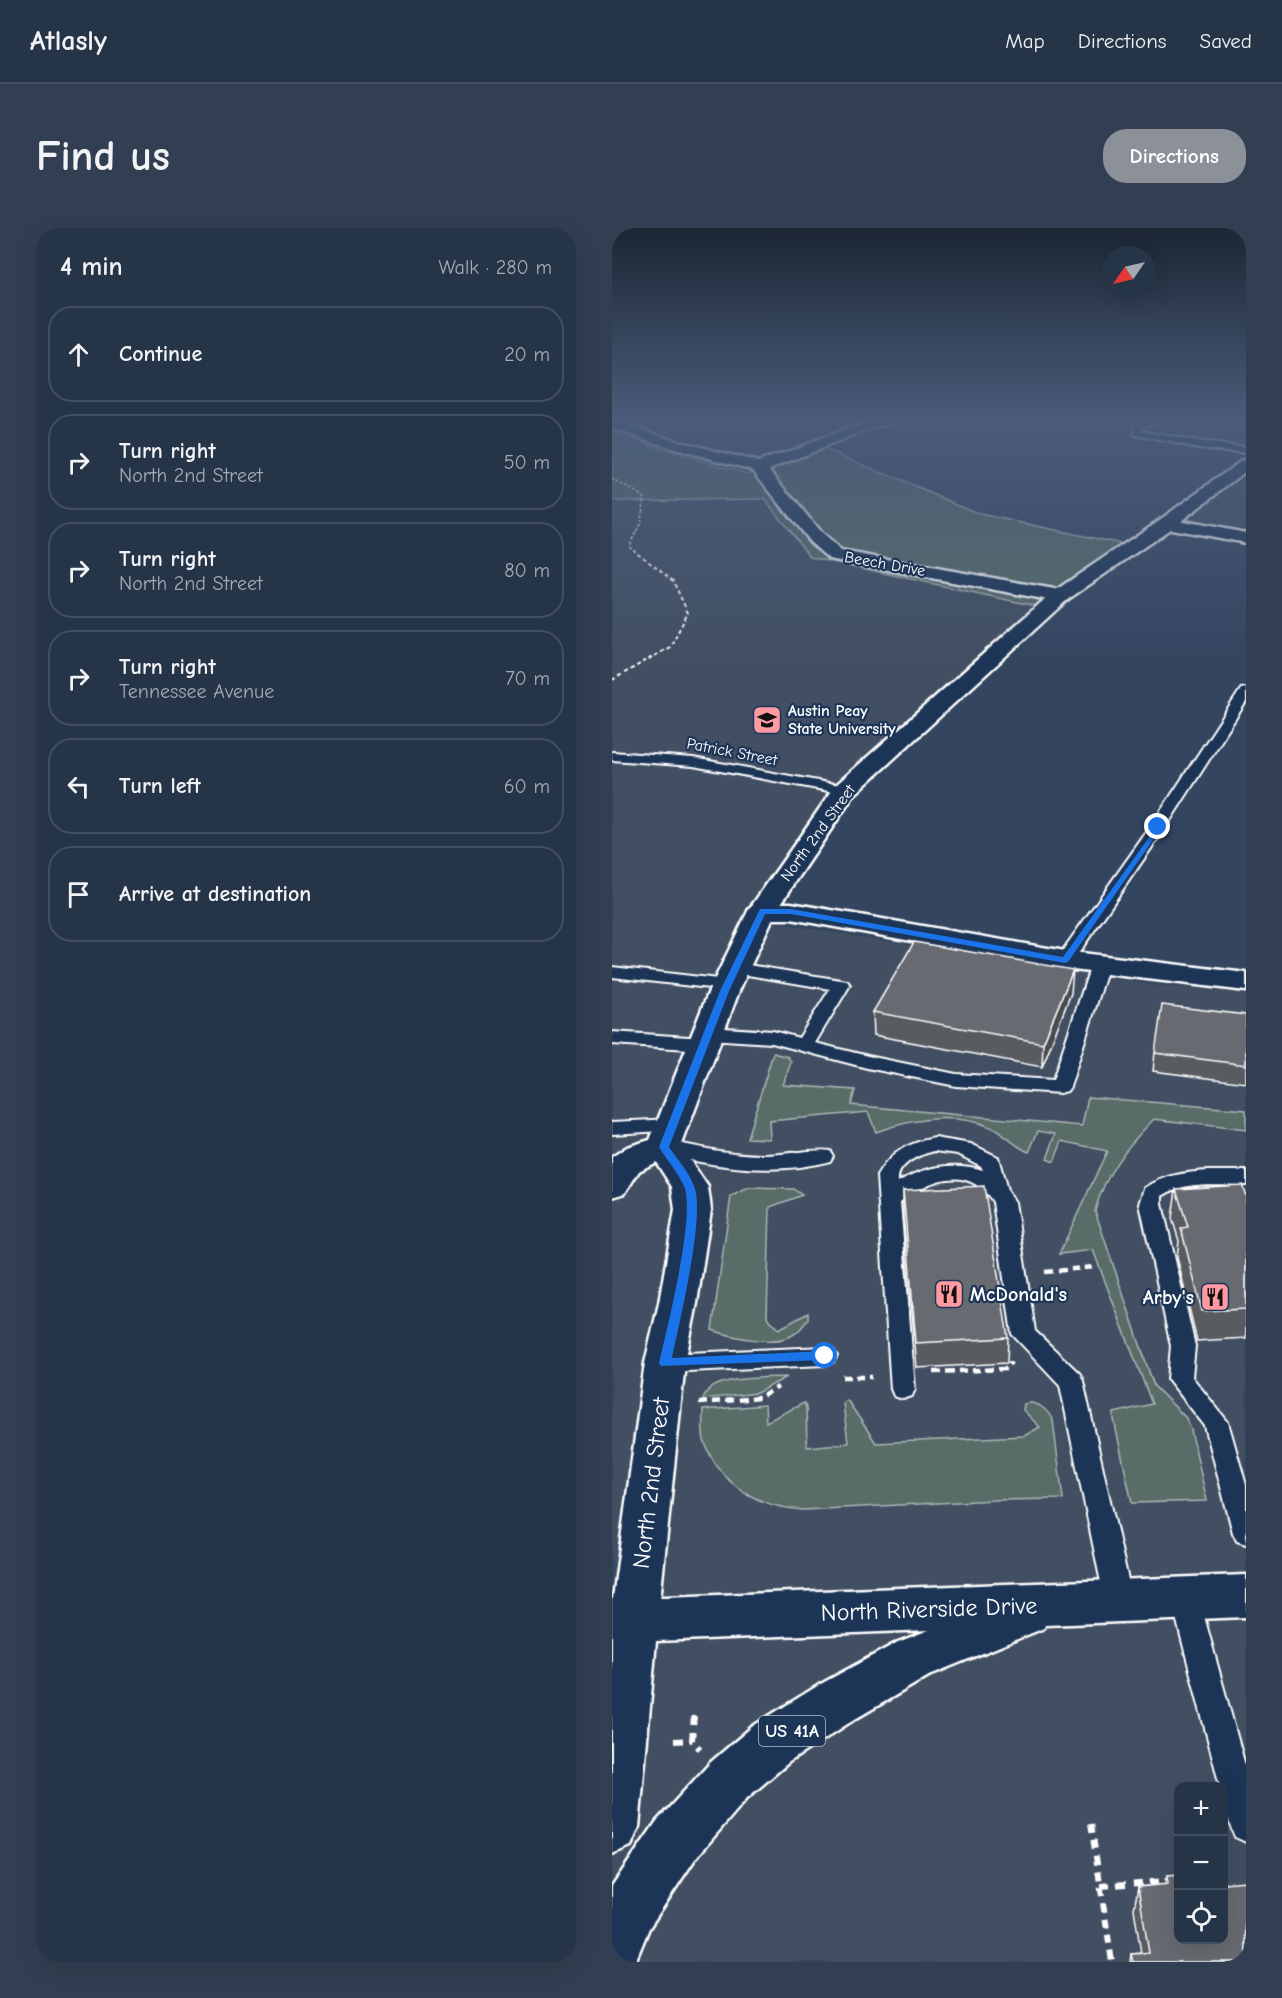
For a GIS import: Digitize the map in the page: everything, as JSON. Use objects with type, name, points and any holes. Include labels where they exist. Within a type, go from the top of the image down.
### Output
[{"type":"main road","name":"Beech Drive","points":[[784,498],[816,538],[835,555],[1060,596]]},
{"type":"main road","name":"North 2nd Street","points":[[612,1827],[623,1620],[665,1363],[678,1303],[693,1210],[690,1186],[668,1136],[732,976],[762,911],[845,790],[1060,596],[1201,498]]},
{"type":"main road","points":[[1167,523],[1245,538]]},
{"type":"main road","points":[[762,911],[791,911],[1065,960],[1246,982]]},
{"type":"main road","points":[[612,1185],[617,1172],[627,1162],[668,1136]]},
{"type":"main road","name":"North Riverside Drive","points":[[623,1620],[1246,1596]]},
{"type":"main road","name":"US 41A","points":[[612,1949],[629,1909],[676,1840],[729,1780],[771,1744],[837,1702],[915,1658],[1048,1605]]},
{"type":"lane","points":[[1065,960],[1158,827],[1246,692]]},
{"type":"lane","name":"Patrick Street","points":[[612,756],[693,762],[845,790]]},
{"type":"lane","points":[[612,1038],[773,1038],[867,1062],[956,1080],[1060,1087],[1100,964]]},
{"type":"lane","points":[[612,972],[732,976],[842,985],[804,1046]]},
{"type":"lane","points":[[612,1128],[668,1136],[735,1161],[803,1161],[823,1156]]},
{"type":"lane","points":[[903,1389],[887,1176],[892,1166],[915,1148],[942,1143],[977,1153],[991,1162],[1004,1202],[1024,1334],[1071,1382],[1119,1602]]},
{"type":"lane","points":[[889,1199],[913,1182],[948,1170],[981,1177],[998,1188]]},
{"type":"lane","points":[[1246,1178],[1184,1180],[1162,1185],[1152,1193],[1151,1204],[1183,1346],[1180,1379],[1216,1422],[1246,1533]]},
{"type":"lane","points":[[665,1363],[825,1356]]},
{"type":"lane","points":[[1185,1599],[1246,1826]]},
{"type":"path","points":[[612,680],[670,647],[688,613],[673,581],[629,546],[640,524],[645,498]]},
{"type":"path","points":[[674,1742],[692,1740],[694,1716]]},
{"type":"path","points":[[1091,1824],[1112,1962]]},
{"type":"path","points":[[1101,1886],[1174,1880]]},
{"type":"shaded area","points":[[1201,498],[1246,498],[1246,538],[1167,523]]},
{"type":"shaded area","points":[[765,499],[810,557],[1049,609],[872,767],[803,857],[770,922],[1160,986],[1246,991],[1246,1962],[612,1962],[612,501]]},
{"type":"green space","points":[[612,498],[942,498],[980,514],[1141,548],[1049,609],[810,557],[765,499],[612,501]]},
{"type":"green space","points":[[773,1053],[788,1057],[791,1062],[783,1085],[855,1090],[851,1105],[1082,1126],[1088,1097],[1246,1110],[1246,1130],[1154,1119],[1118,1161],[1099,1197],[1095,1211],[1154,1386],[1186,1418],[1191,1430],[1207,1501],[1132,1503],[1114,1413],[1152,1404],[1093,1250],[1059,1254],[1107,1151],[1062,1141],[1054,1162],[1047,1159],[1056,1134],[1038,1131],[1029,1152],[990,1127],[962,1120],[918,1121],[876,1132],[868,1112],[769,1121],[770,1139],[747,1138]]},
{"type":"green space","points":[[749,1188],[793,1189],[802,1195],[770,1207],[767,1317],[779,1329],[808,1313],[808,1319],[801,1329],[783,1339],[752,1339],[712,1330],[731,1196]]},
{"type":"green space","points":[[787,1377],[757,1393],[703,1399],[708,1391],[727,1382],[740,1379]]},
{"type":"green space","points":[[847,1400],[876,1443],[1024,1436],[1040,1427],[1023,1410],[1024,1404],[1037,1404],[1045,1409],[1053,1421],[1063,1499],[995,1500],[803,1510],[787,1508],[757,1499],[731,1482],[712,1458],[704,1439],[703,1410],[765,1405],[766,1422],[804,1403],[807,1447],[848,1443],[843,1403]]},
{"type":"building","points":[[914,942],[1073,970],[1043,1043],[873,1012]]},
{"type":"building","points":[[1162,1005],[1246,1015],[1246,1065],[1155,1053]]},
{"type":"building","name":"Arby's","points":[[1242,1185],[1246,1196],[1246,1309],[1202,1311],[1181,1228],[1188,1227],[1176,1189]]},
{"type":"building","name":"McDonald's","points":[[984,1186],[1008,1338],[916,1343],[903,1190]]},
{"type":"building","points":[[1174,1875],[1174,1944],[1228,1944],[1228,1883],[1245,1881],[1246,1962],[1133,1962],[1131,1954],[1149,1953],[1138,1887],[1168,1884],[1167,1876]]},
{"type":"place","name":"Austin Peay State University","points":[[767,720]]},
{"type":"place","name":"McDonald's","points":[[949,1294]]},
{"type":"place","name":"Arby's","points":[[1215,1297]]},
{"type":"route","points":[[825,1356],[665,1363],[678,1303],[693,1210],[690,1186],[664,1147],[724,991],[762,911],[791,911],[1065,960],[1158,827]]}]
